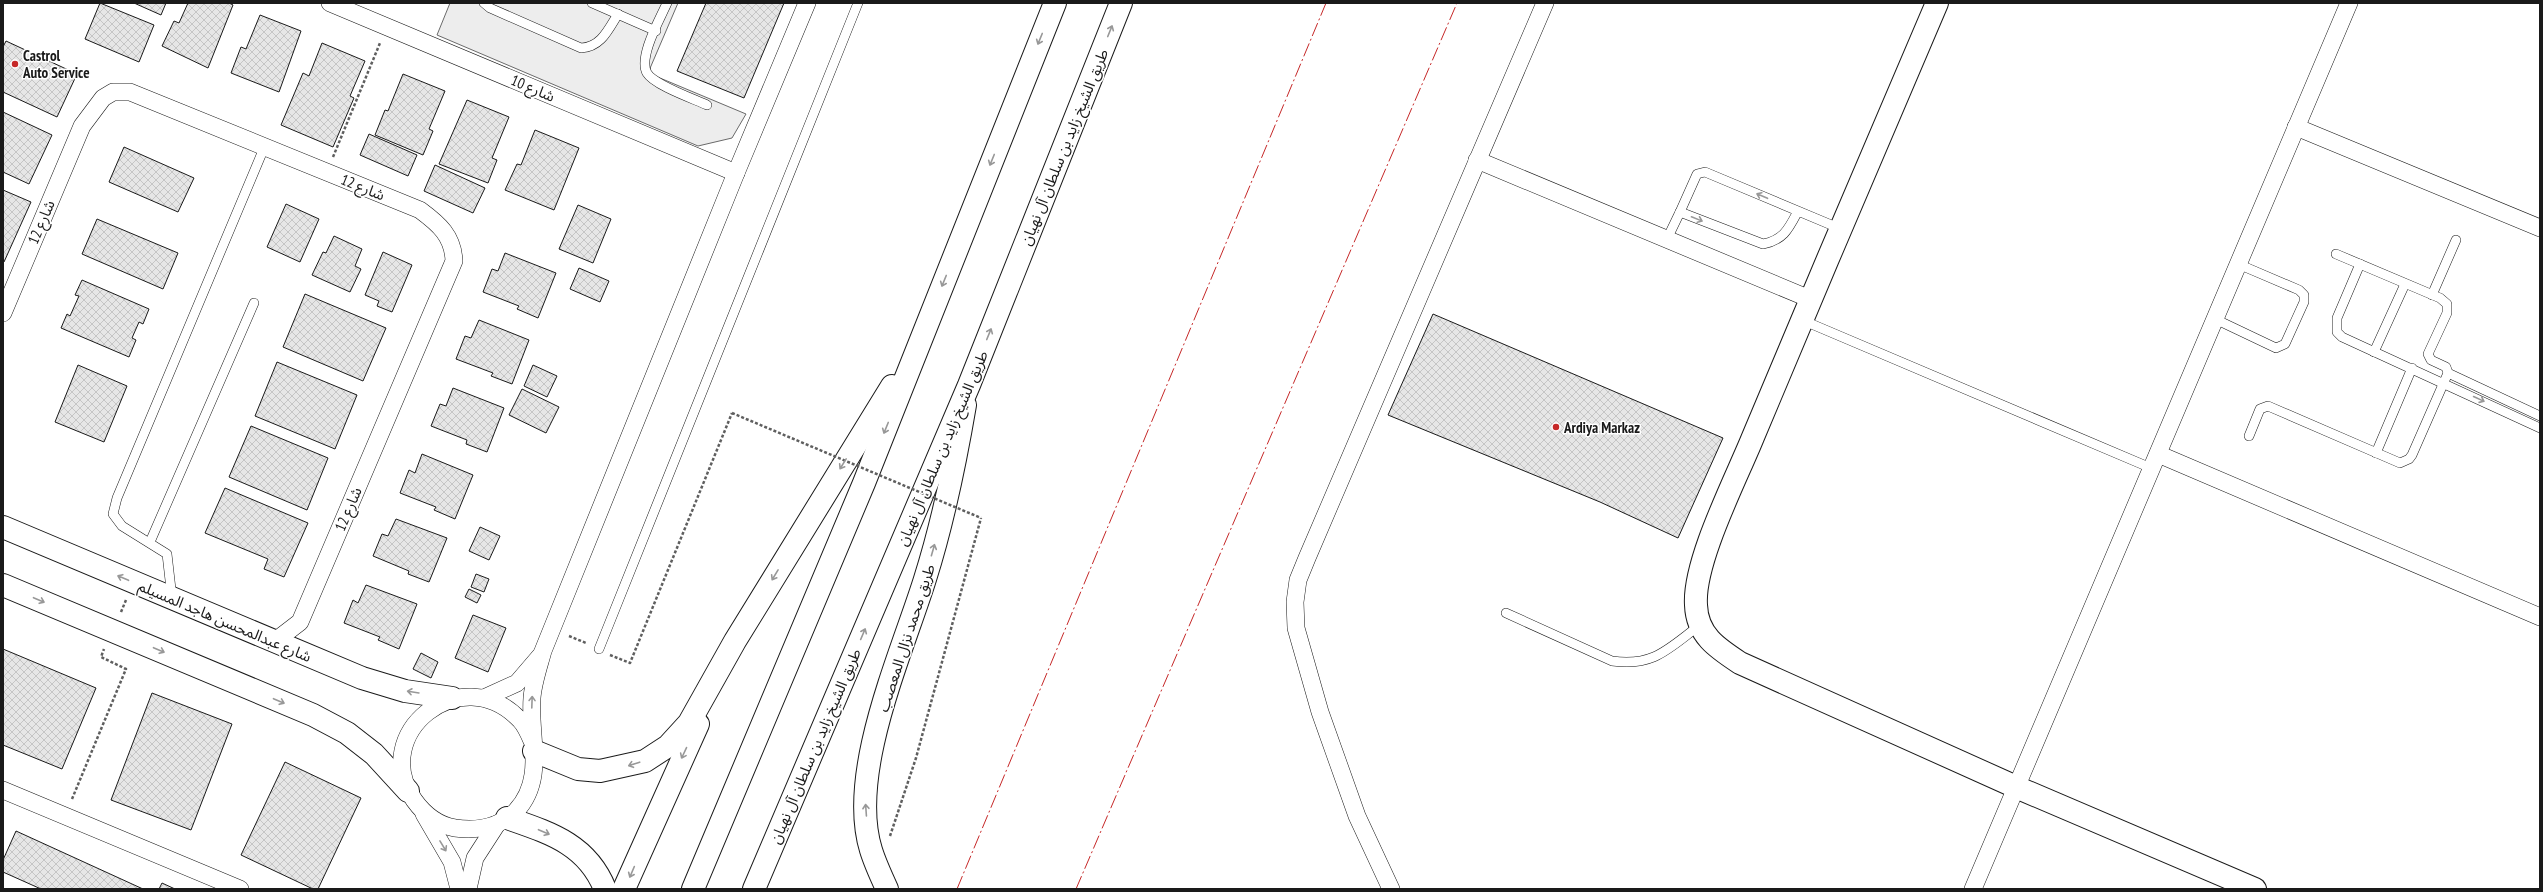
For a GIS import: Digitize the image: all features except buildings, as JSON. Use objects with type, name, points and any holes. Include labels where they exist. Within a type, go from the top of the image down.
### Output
[{"type":"main road","points":[[693,889],[923,336],[1055,3]]},
{"type":"main road","name":"طريق الشيخ زايد بن سلطان آل نهيان","points":[[754,889],[969,385],[1121,3]]},
{"type":"main road","points":[[1938,3],[1810,299],[1703,558],[1696,606],[1700,625],[1712,644],[1740,663],[2016,787],[2255,889]]},
{"type":"main road","points":[[533,746],[578,769],[600,772],[645,761],[668,746],[689,723],[735,641],[923,336]]},
{"type":"main road","name":"طريق محمد نزال المعصب","points":[[887,889],[880,845],[865,807],[869,764],[886,697],[925,579],[950,492],[969,385]]},
{"type":"main road","name":"شارع عبدالمحسن هاجد المسيلم","points":[[3,527],[303,655],[362,678],[405,691],[452,698]]},
{"type":"main road","points":[[3,585],[313,716],[346,733],[374,754],[408,791]]},
{"type":"main road","points":[[624,889],[735,641]]},
{"type":"main road","points":[[502,821],[559,838],[577,849],[600,875],[605,889]]},
{"type":"main road","points":[[868,889],[880,845]]},
{"type":"street","name":"شارع 10","points":[[330,3],[736,173]]},
{"type":"street","points":[[468,889],[475,858],[502,821],[517,810],[531,789],[536,765],[533,746],[532,697],[543,652],[736,173],[807,3]]},
{"type":"street","points":[[1391,889],[1357,816],[1320,712],[1296,628],[1295,602],[1298,580],[1545,3]]},
{"type":"street","points":[[1973,889],[2349,3]]},
{"type":"street","name":"شارع 12","points":[[3,313],[82,126],[103,98],[113,92],[130,92],[264,148],[420,210],[436,222],[453,246],[454,261],[300,622],[303,655]]},
{"type":"street","points":[[2296,127],[2540,228]]},
{"type":"street","points":[[1477,160],[1810,299]]},
{"type":"street","points":[[2155,461],[2540,616]]},
{"type":"street","name":"شارع 12","points":[[274,642],[300,622]]},
{"type":"street","points":[[484,698],[517,683],[543,652]]},
{"type":"street","points":[[459,889],[452,862],[423,812],[408,791],[402,765],[408,735],[426,712],[452,698],[484,698],[505,706],[522,721],[533,746]]},
{"type":"street","points":[[3,790],[240,889]]},
{"type":"street","points":[[423,812],[445,826],[471,830],[502,821]]},
{"type":"lane","points":[[484,3],[497,11],[581,48],[594,46],[599,42],[618,14]]},
{"type":"lane","points":[[592,3],[656,31]]},
{"type":"lane","points":[[667,3],[646,51],[645,64],[648,73],[657,81],[707,105]]},
{"type":"lane","points":[[599,649],[858,3]]},
{"type":"lane","points":[[172,599],[167,554],[150,542],[122,526],[113,514],[117,498],[264,148]]},
{"type":"lane","points":[[1667,239],[1697,174],[1705,172],[1841,229]]},
{"type":"lane","points":[[1680,212],[1763,244],[1775,242],[1784,235],[1798,211]]},
{"type":"lane","points":[[2432,295],[2456,240]]},
{"type":"lane","points":[[2249,436],[2260,410],[2268,406],[2400,463],[2409,459],[2448,374],[2446,367],[2431,360],[2428,356],[2448,309],[2444,300],[2336,254]]},
{"type":"lane","points":[[2215,320],[2276,348],[2281,347],[2285,344],[2304,302],[2304,295],[2299,290],[2238,264]]},
{"type":"lane","points":[[2360,264],[2335,325],[2336,332],[2342,337],[2444,382],[2540,428]]},
{"type":"lane","points":[[2374,352],[2406,284]]},
{"type":"lane","points":[[150,542],[254,303]]},
{"type":"lane","points":[[1802,320],[2155,461]]},
{"type":"lane","points":[[2376,453],[2412,368]]},
{"type":"lane","points":[[2448,374],[2540,416]]},
{"type":"lane","points":[[1506,613],[1612,661],[1631,664],[1656,658],[1700,625]]},
{"type":"path","points":[[327,172],[387,27]]},
{"type":"path","points":[[630,663],[732,413],[981,518],[916,758],[880,845]]},
{"type":"path","points":[[65,816],[126,668],[101,657],[134,583]]},
{"type":"shaded area","points":[[450,3],[678,3],[648,73],[746,114],[732,138],[698,146],[437,35]]},
{"type":"power","points":[[957,889],[1326,3]]},
{"type":"power","points":[[1076,889],[1457,3]]},
{"type":"place","name":"Castrol Auto Service","points":[[15,64]]},
{"type":"place","name":"Ardiya Markaz","points":[[1556,427]]}]
